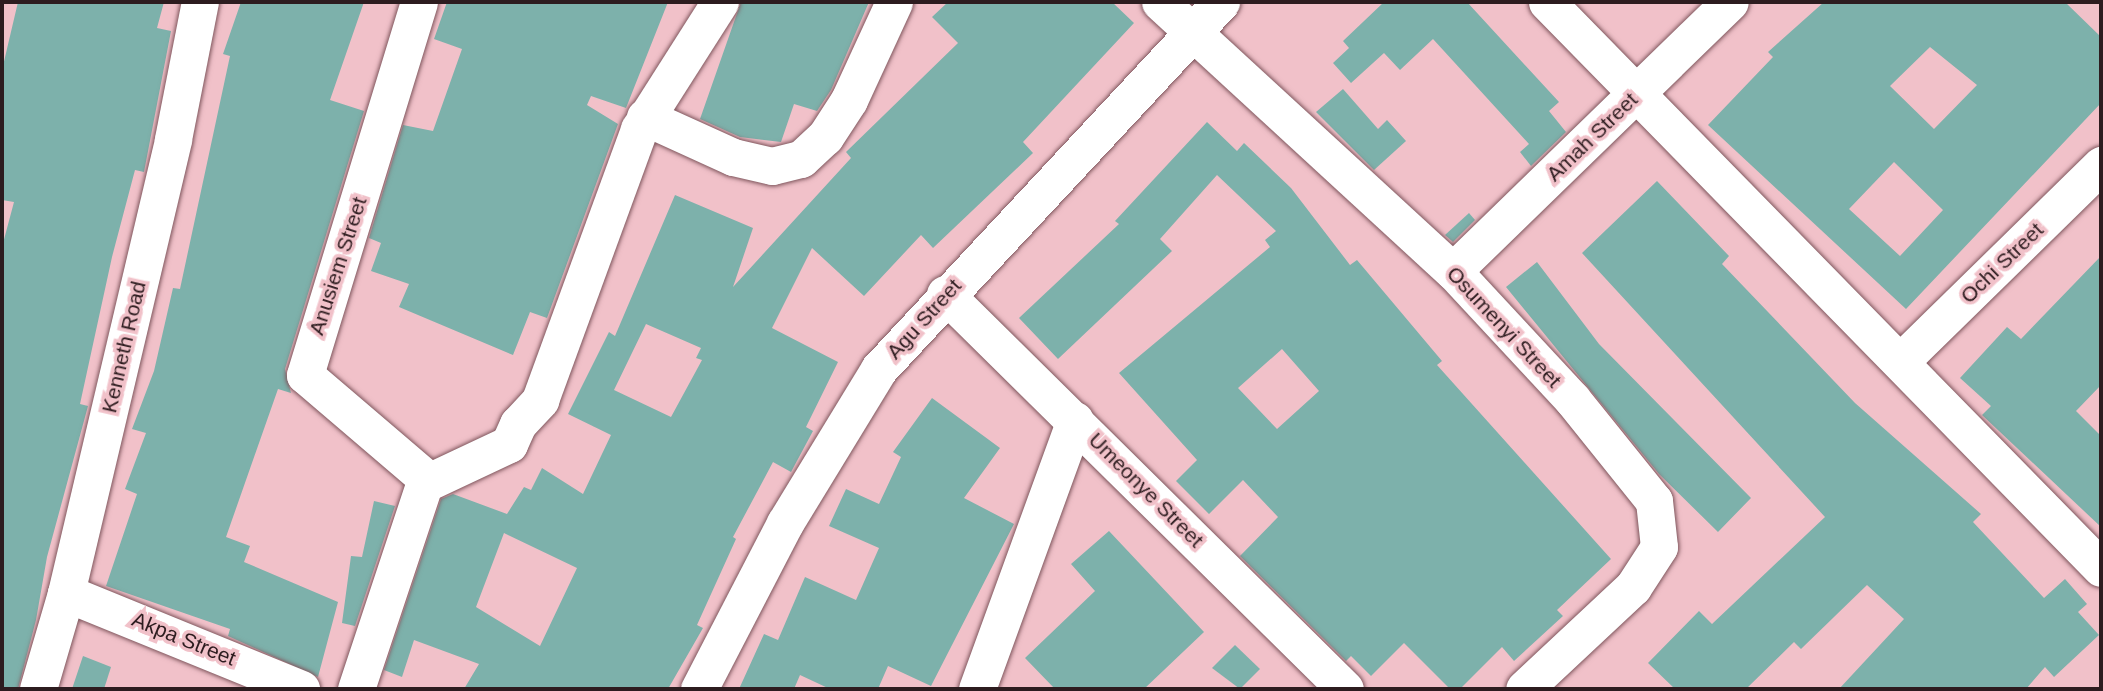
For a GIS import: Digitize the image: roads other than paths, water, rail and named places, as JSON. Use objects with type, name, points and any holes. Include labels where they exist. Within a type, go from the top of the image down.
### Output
[{"type":"street","name":"Kenneth Road","points":[[38,689],[66,593],[173,139],[200,2]]},
{"type":"street","name":"Anusiem Street","points":[[419,2],[306,375],[428,480]]},
{"type":"street","points":[[356,689],[428,480],[481,462],[509,444],[518,424],[540,400],[613,190],[645,117],[720,2]]},
{"type":"street","points":[[645,117],[733,157],[772,166],[801,159],[825,137],[849,100],[894,2]]},
{"type":"street","name":"Osumenyi Street","points":[[1160,2],[1453,271],[1638,476],[1660,520],[1659,547],[1633,587],[1524,689]]},
{"type":"street","name":"Agu Street","points":[[699,689],[785,523],[878,369],[945,294],[1221,2]]},
{"type":"street","points":[[1547,2],[1902,360],[2101,568]]},
{"type":"street","name":"Amah Street","points":[[1453,271],[1730,2]]},
{"type":"street","name":"Ochi Street","points":[[1902,360],[2101,165]]},
{"type":"street","name":"Umeonye Street","points":[[945,294],[1345,689]]},
{"type":"street","points":[[977,689],[1075,420]]},
{"type":"street","name":"Akpa Street","points":[[66,593],[302,689]]}]
